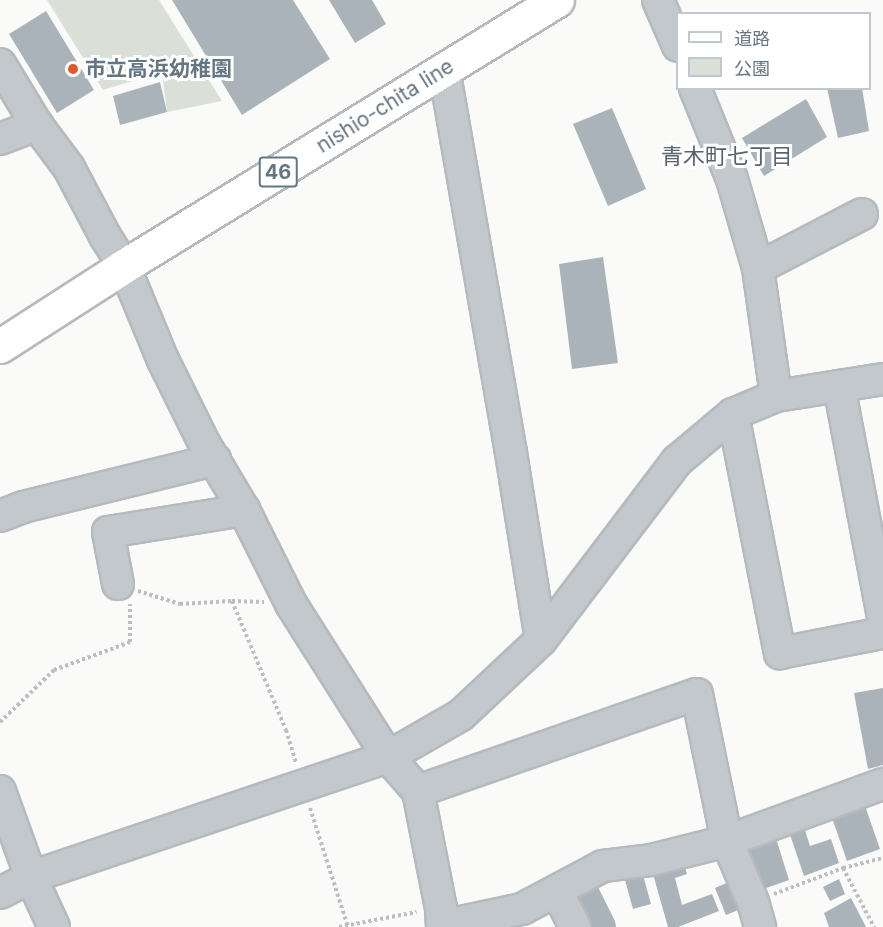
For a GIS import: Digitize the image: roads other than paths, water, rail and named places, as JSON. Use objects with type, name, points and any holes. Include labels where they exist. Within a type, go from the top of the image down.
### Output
[{"type":"main road","name":"nishio-chita line","points":[[0,346],[124,266],[558,0]]},
{"type":"street","points":[[658,0],[676,41]]},
{"type":"street","points":[[0,64],[37,125],[69,168],[105,236],[124,266],[163,360],[244,510],[291,604],[388,757],[418,791],[442,920],[522,909],[603,866],[651,860],[728,840],[883,784]]},
{"type":"street","points":[[444,69],[541,640]]},
{"type":"street","points":[[696,90],[732,179],[758,268],[776,396]]},
{"type":"street","points":[[0,139],[37,125]]},
{"type":"street","points":[[758,268],[862,214]]},
{"type":"street","points":[[0,893],[31,877],[388,757],[461,715],[541,640],[677,461],[733,414],[776,396],[883,379]]},
{"type":"street","points":[[839,386],[883,617]]},
{"type":"street","points":[[733,414],[780,653],[883,633]]},
{"type":"street","points":[[0,516],[23,507],[215,460]]},
{"type":"street","points":[[124,586],[108,532],[244,510]]},
{"type":"street","points":[[418,791],[697,694],[728,840],[757,914]]},
{"type":"street","points":[[0,791],[31,877],[54,927]]},
{"type":"street","points":[[557,891],[575,927]]},
{"type":"place","name":"市立高浜幼稚園","points":[[73,69]]},
{"type":"district","name":"青木町七丁目","points":[[727,157]]}]
